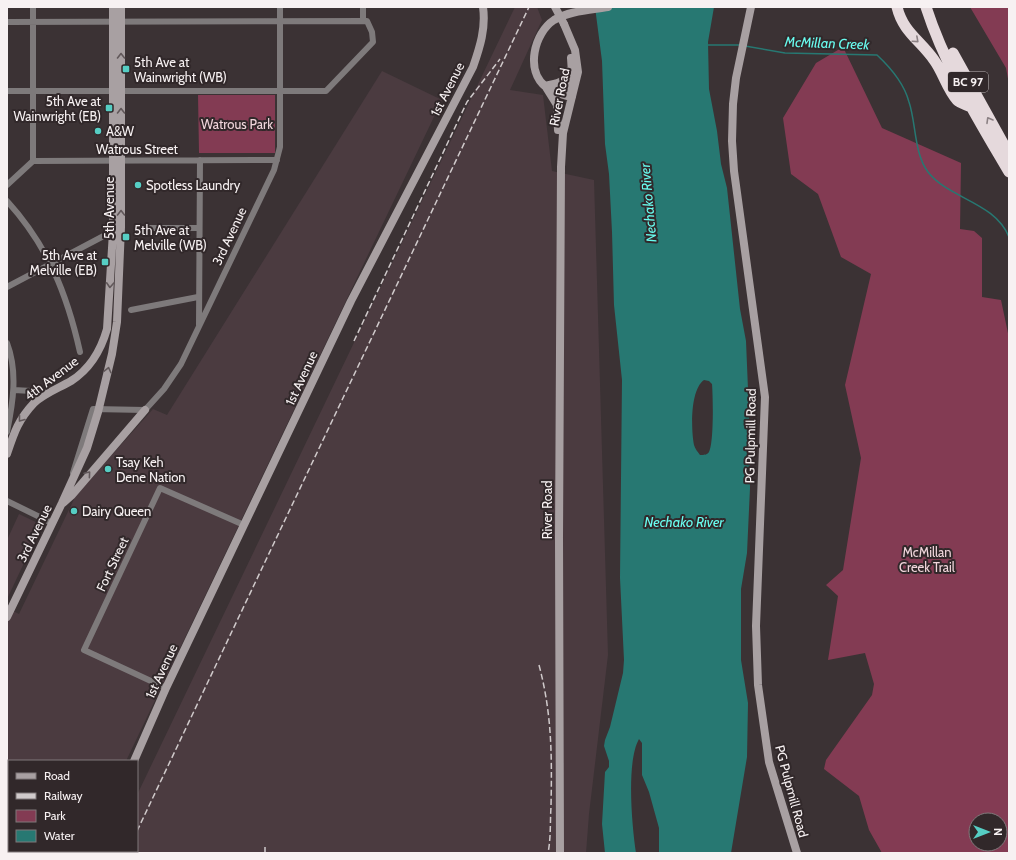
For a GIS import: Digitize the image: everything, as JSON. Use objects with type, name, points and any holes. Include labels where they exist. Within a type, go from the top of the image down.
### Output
[{"type":"highway","points":[[897,7],[902,23],[908,32],[934,61],[957,101],[971,108]]},
{"type":"highway","name":"BC 97","points":[[926,7],[938,38],[971,108],[1009,172]]},
{"type":"highway","name":"BC 97","points":[[934,7],[947,41],[964,75],[1009,154]]},
{"type":"main road","name":"5th Avenue","points":[[102,344],[109,306],[117,160],[117,22],[113,7]]},
{"type":"main road","name":"5th Avenue","points":[[117,22],[121,7]]},
{"type":"main road","name":"1st Avenue","points":[[134,760],[166,688],[351,301],[473,67],[480,48],[484,29],[483,7]]},
{"type":"main road","name":"River Road","points":[[556,7],[575,50],[577,62],[576,81],[558,130],[558,155],[561,167]]},
{"type":"main road","points":[[558,130],[557,105],[536,70],[534,60],[538,38],[545,26],[555,20],[570,14],[608,7]]},
{"type":"main road","points":[[746,7],[749,19]]},
{"type":"main road","points":[[749,19],[751,7]]},
{"type":"main road","points":[[749,19],[756,7]]},
{"type":"main road","name":"PG Pulpmill Road","points":[[749,19],[740,55],[733,104],[732,147],[765,397],[756,626],[758,685],[769,762],[797,853]]},
{"type":"main road","name":"River Road","points":[[560,853],[559,538],[561,167],[563,133],[570,96],[572,73],[568,33]]},
{"type":"main road","points":[[545,86],[563,81],[566,78],[570,51]]},
{"type":"main road","points":[[545,86],[570,96]]},
{"type":"main road","name":"5th Avenue","points":[[62,503],[87,448],[99,408],[112,354],[117,322],[121,227],[117,160]]},
{"type":"main road","name":"4th Avenue","points":[[7,454],[16,426],[35,403],[49,392],[72,380],[83,372],[97,354],[102,344]]},
{"type":"main road","points":[[62,503],[72,495],[145,410]]},
{"type":"main road","name":"3rd Avenue","points":[[7,617],[10,604],[62,503]]},
{"type":"street","points":[[7,185],[33,160],[32,7]]},
{"type":"street","name":"3rd Avenue","points":[[145,410],[173,376],[199,328],[274,170],[280,147],[280,7]]},
{"type":"street","points":[[363,7],[363,21]]},
{"type":"street","points":[[7,22],[367,21],[372,32],[373,42],[326,91],[7,91]]},
{"type":"street","name":"Watrous Street","points":[[33,160],[276,160]]},
{"type":"street","points":[[199,328],[198,228],[200,160]]},
{"type":"street","points":[[7,202],[30,228],[59,280],[72,317],[80,352]]},
{"type":"street","points":[[7,287],[121,227]]},
{"type":"street","points":[[140,228],[198,228]]},
{"type":"street","points":[[131,310],[198,297]]},
{"type":"street","name":"4th Avenue","points":[[7,343],[12,365],[14,390],[7,432]]},
{"type":"street","points":[[14,390],[49,392]]},
{"type":"street","points":[[99,408],[145,410]]},
{"type":"street","name":"Fort Street","points":[[166,688],[84,650],[160,488],[244,525]]},
{"type":"street","points":[[7,502],[52,523]]},
{"type":"shaded area","points":[[515,7],[537,7],[542,20],[510,90],[543,95],[552,171],[594,180],[608,655],[589,814],[586,853],[109,853],[138,852],[138,793]]},
{"type":"shaded area","points":[[382,71],[442,100],[126,760],[8,760],[8,852],[82,853],[7,853],[7,608],[19,614],[76,495],[153,409],[167,415]]},
{"type":"shaded area","points":[[19,514],[42,525],[7,599],[7,540]]},
{"type":"green space","points":[[970,7],[1009,7],[1009,84],[1006,68]]},
{"type":"green space","name":"McMillan Creek Trail","points":[[843,47],[882,128],[961,163],[960,229],[974,231],[982,238],[982,297],[1001,300],[1009,338],[1009,853],[882,853],[869,830],[859,796],[824,769],[826,760],[872,695],[874,684],[865,653],[828,660],[838,596],[826,585],[843,570],[861,458],[845,385],[871,274],[841,257],[818,194],[791,174],[783,118],[816,63]]},
{"type":"green space","name":"Watrous Park","points":[[198,95],[275,95],[275,153],[199,153]]},
{"type":"water","name":"Nechako River","points":[[595,7],[714,7],[708,42],[709,89],[717,131],[721,164],[727,188],[740,309],[746,341],[749,413],[750,488],[747,553],[741,589],[741,660],[748,703],[747,757],[731,853],[659,853],[659,828],[649,792],[642,775],[642,743],[639,739],[632,763],[631,778],[633,827],[636,853],[605,853],[602,824],[605,772],[609,767],[609,761],[604,746],[623,673],[624,660],[620,578],[622,380],[614,305],[612,232],[609,174],[605,144],[602,61]],"holes":[[[704,380],[709,381],[712,384],[712,439],[709,452],[704,455],[700,455],[694,445],[692,430],[694,401],[699,385]]]},
{"type":"waterway","name":"McMillan Creek","points":[[708,45],[739,45]]},
{"type":"waterway","name":"McMillan Creek","points":[[745,46],[785,53],[877,55],[887,65],[904,88],[911,110],[920,156],[923,165],[928,172],[948,189],[983,208],[993,216],[1002,225],[1009,237]]},
{"type":"railway","points":[[138,829],[529,7]]},
{"type":"railway","points":[[354,341],[467,102],[500,59]]},
{"type":"railway","points":[[539,665],[549,718],[550,735],[551,807],[548,853]]},
{"type":"railway","points":[[265,846],[265,853]]},
{"type":"place","name":"5th Ave at Wainwright (WB)","points":[[126,69]]},
{"type":"place","name":"5th Ave at Wainwright (EB)","points":[[109,108]]},
{"type":"place","name":"A&W","points":[[98,131]]},
{"type":"place","name":"Spotless Laundry","points":[[138,185]]},
{"type":"place","name":"5th Ave at Melville (WB)","points":[[126,237]]},
{"type":"place","name":"5th Ave at Melville (EB)","points":[[105,262]]},
{"type":"place","name":"Tsay Keh Dene Nation","points":[[108,469]]},
{"type":"place","name":"Dairy Queen","points":[[74,511]]}]
